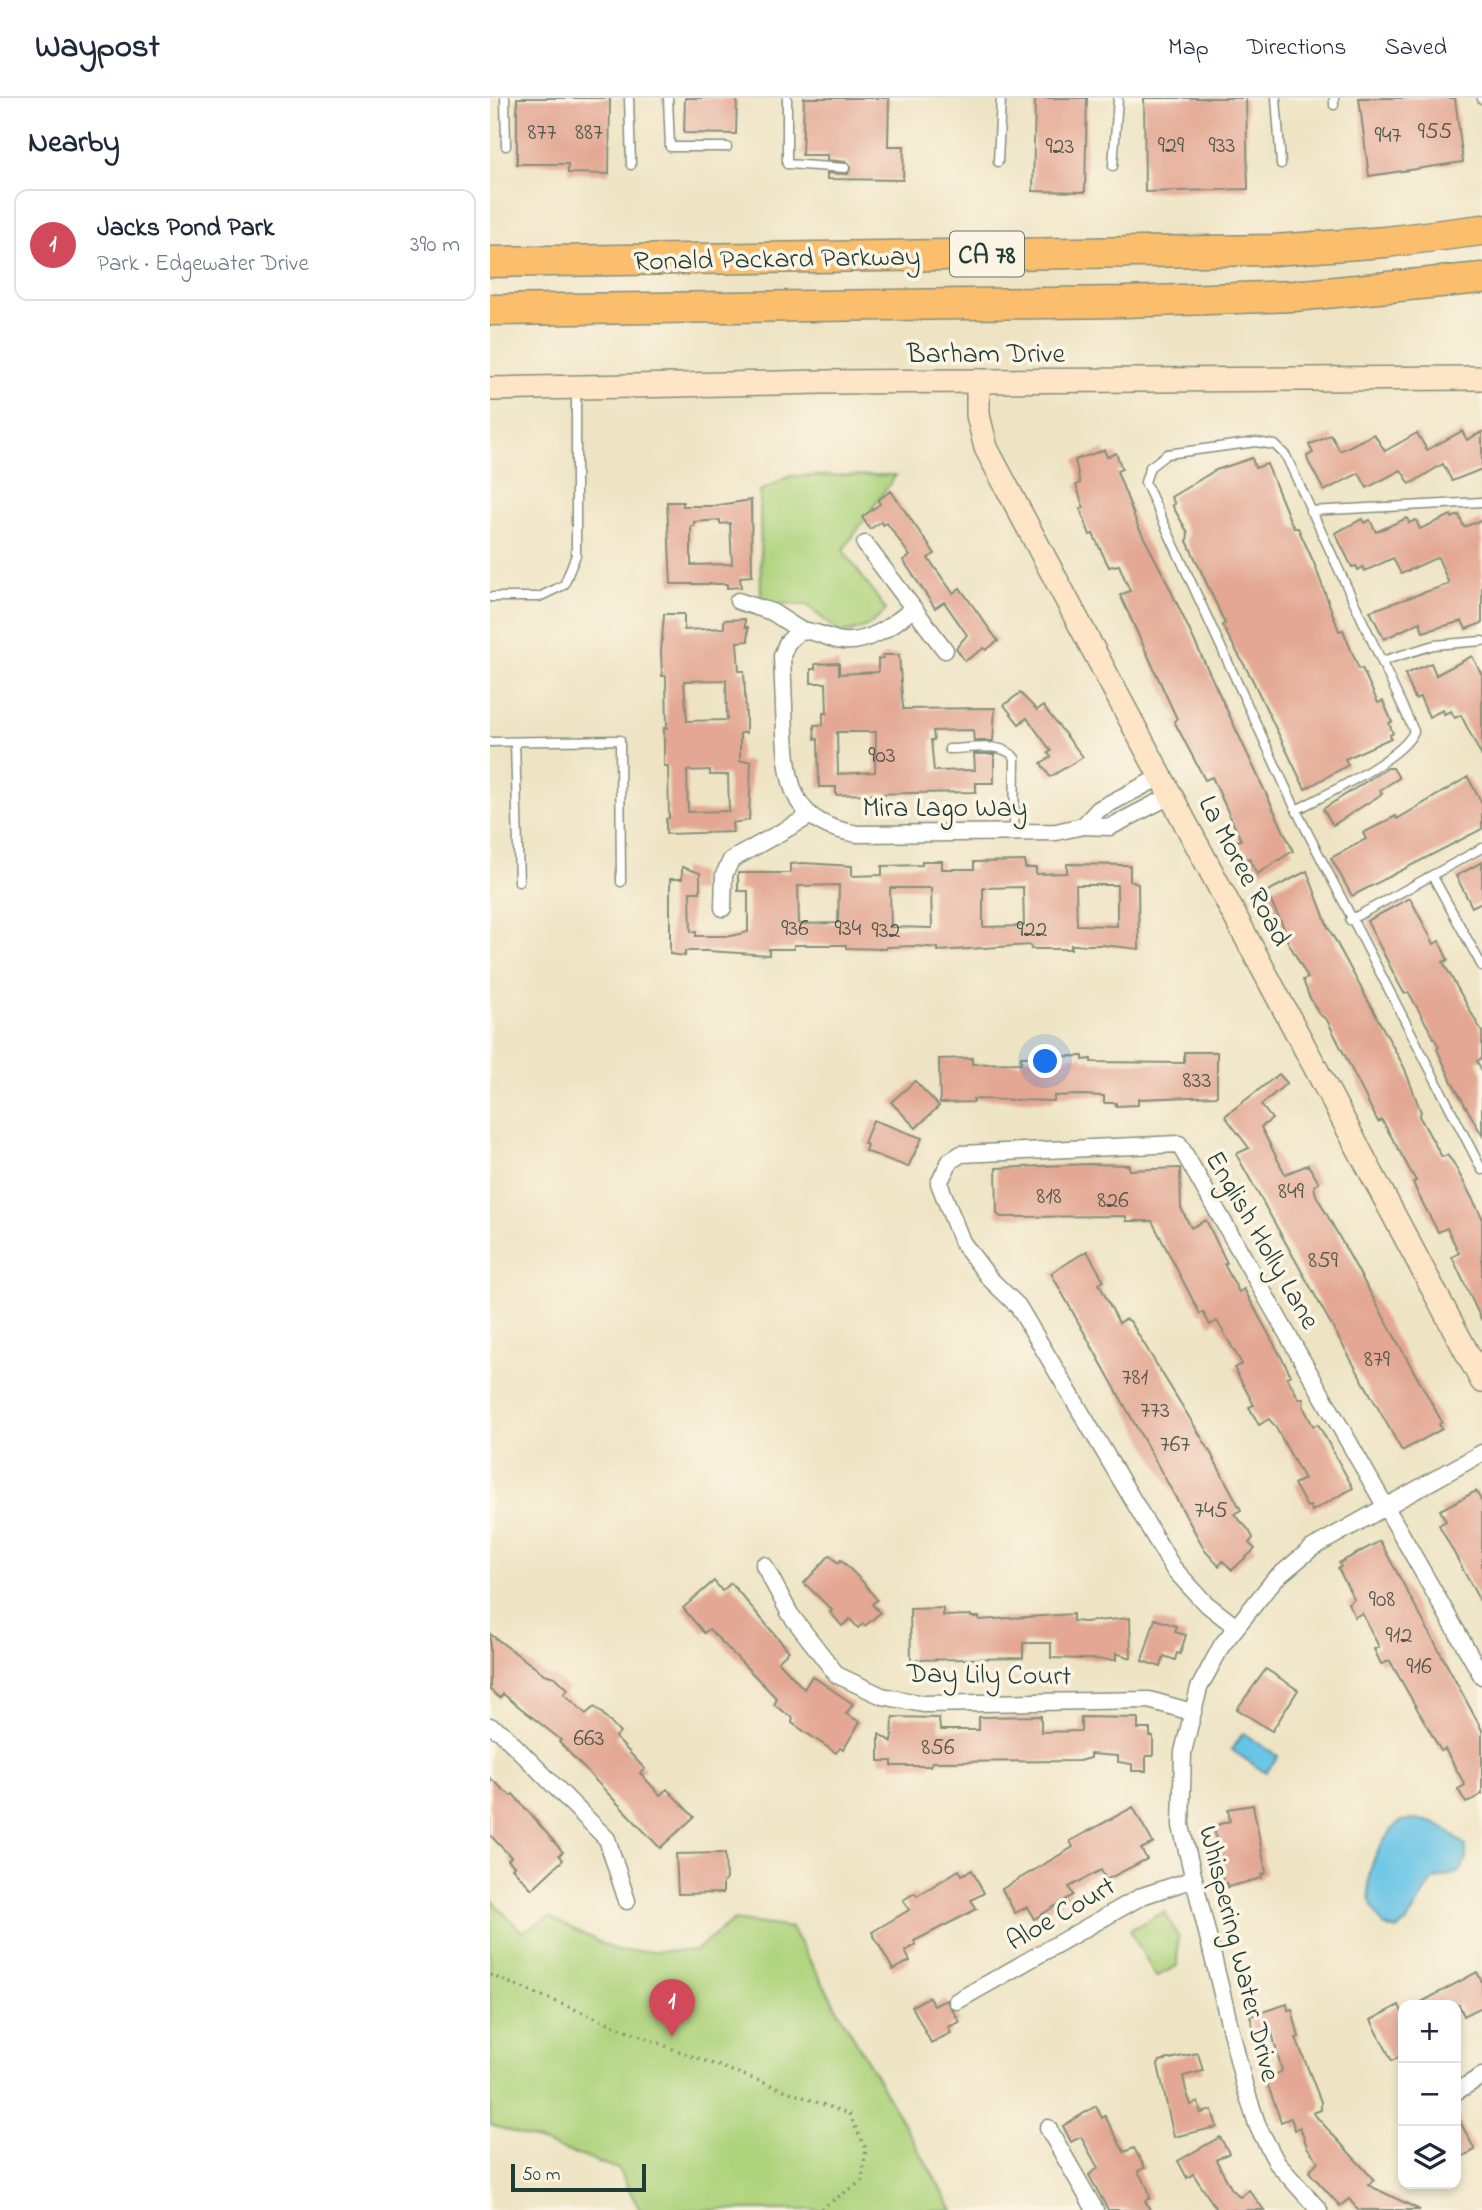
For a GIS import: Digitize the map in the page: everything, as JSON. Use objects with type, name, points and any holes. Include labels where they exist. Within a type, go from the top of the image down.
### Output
[{"type":"highway","name":"Ronald Packard Parkway","points":[[490,262],[1274,250],[1386,242],[1482,230]]},
{"type":"highway","name":"Ronald Packard Parkway","points":[[490,310],[1268,297],[1400,288],[1482,278]]},
{"type":"street","name":"Barham Drive","points":[[490,390],[978,381],[1482,378]]},
{"type":"street","name":"La Moree Road","points":[[978,381],[978,415],[986,447],[1482,1381]]},
{"type":"street","points":[[865,544],[945,650]]},
{"type":"street","points":[[738,601],[772,612],[800,630],[816,631],[839,641],[860,639],[884,631],[913,610]]},
{"type":"street","points":[[723,908],[724,874],[731,860],[810,816],[795,799],[787,772],[782,656],[787,643],[800,630]]},
{"type":"street","name":"Mira Lago Way","points":[[810,816],[833,830],[858,834],[1056,832],[1083,826],[1099,809],[1167,785]]},
{"type":"street","name":"English Holly Lane","points":[[1236,1626],[1204,1602],[1173,1568],[1018,1306],[990,1279],[962,1242],[939,1183],[950,1161],[961,1154],[1180,1144],[1385,1505]]},
{"type":"street","name":"Whispering Water Drive","points":[[1319,2210],[1278,2163],[1258,2127],[1244,2084],[1181,1826],[1183,1752],[1199,1688],[1222,1645],[1274,1580],[1302,1556],[1385,1505],[1482,1453]]},
{"type":"street","points":[[1385,1505],[1482,1676]]},
{"type":"street","name":"Day Lily Court","points":[[764,1565],[790,1614],[837,1675],[882,1696],[923,1704],[1149,1700],[1192,1712]]},
{"type":"street","points":[[490,1726],[501,1732],[607,1839],[628,1901]]},
{"type":"street","name":"Aloe Court","points":[[957,2001],[1142,1896],[1194,1879]]},
{"type":"street","points":[[1461,2089],[1482,2076]]},
{"type":"street","points":[[1048,2129],[1096,2210]]},
{"type":"lane","points":[[505,98],[506,146]]},
{"type":"lane","points":[[629,98],[631,165]]},
{"type":"lane","points":[[668,98],[670,147],[726,147]]},
{"type":"lane","points":[[787,98],[787,164],[845,168]]},
{"type":"lane","points":[[998,162],[1001,98]]},
{"type":"lane","points":[[1113,166],[1118,98]]},
{"type":"lane","points":[[1276,98],[1281,164]]},
{"type":"lane","points":[[490,597],[539,597],[564,585],[576,555],[576,388]]},
{"type":"lane","points":[[1296,810],[1364,774],[1411,740],[1414,731],[1286,456],[1275,445],[1256,442],[1167,454],[1150,467],[1145,482],[1296,810],[1350,920],[1482,1170]]},
{"type":"lane","points":[[1310,511],[1482,502]]},
{"type":"lane","points":[[1382,661],[1434,645],[1482,641]]},
{"type":"lane","points":[[490,742],[620,740],[621,882]]},
{"type":"lane","points":[[515,742],[519,882]]},
{"type":"lane","points":[[949,749],[999,748],[1010,751],[1015,758],[1014,833]]},
{"type":"lane","points":[[1350,920],[1482,848]]},
{"type":"lane","points":[[1432,875],[1482,966]]},
{"type":"path","points":[[490,1975],[673,2049],[849,2114],[866,2148],[862,2181],[819,2210]]},
{"type":"green space","points":[[896,475],[843,550],[886,610],[881,615],[871,624],[839,633],[807,605],[773,604],[761,600],[760,491],[790,476]]},
{"type":"green space","points":[[490,1899],[522,1932],[549,1917],[617,1951],[695,1951],[734,1920],[791,1928],[953,2210],[640,2210],[618,2169],[490,2124]]},
{"type":"green space","points":[[1164,1912],[1178,1936],[1177,1966],[1156,1977],[1130,1930]]},
{"type":"water","points":[[1243,1733],[1278,1756],[1266,1773],[1232,1750]]},
{"type":"water","points":[[1416,1820],[1437,1825],[1455,1836],[1466,1846],[1466,1860],[1460,1872],[1432,1880],[1407,1922],[1396,1930],[1383,1925],[1370,1901],[1368,1890],[1371,1868],[1380,1847],[1400,1821]]},
{"type":"building","points":[[517,98],[610,98],[609,174],[568,173],[568,164],[517,164]]},
{"type":"building","points":[[685,98],[737,98],[736,134],[684,133]]},
{"type":"building","points":[[804,98],[889,98],[888,146],[904,146],[903,180],[827,179],[827,173],[848,174],[851,166],[846,162],[827,160],[827,155],[802,155]]},
{"type":"building","points":[[1035,98],[1087,98],[1085,192],[1033,191]]},
{"type":"building","points":[[1144,98],[1246,98],[1248,189],[1145,192]]},
{"type":"building","points":[[1359,98],[1455,98],[1463,162],[1369,176]]},
{"type":"building","points":[[1462,431],[1467,440],[1482,432],[1482,469],[1452,481],[1443,464],[1410,484],[1401,470],[1367,488],[1359,473],[1324,491],[1307,456],[1313,453],[1309,445],[1331,435],[1340,451],[1374,434],[1385,451],[1417,433],[1427,450]]},
{"type":"building","points":[[1104,450],[1107,457],[1116,453],[1122,469],[1117,471],[1138,526],[1293,851],[1257,874],[1249,858],[1244,861],[1235,842],[1241,840],[1212,777],[1205,780],[1174,721],[1177,719],[1120,595],[1130,591],[1119,565],[1109,567],[1093,534],[1090,535],[1080,509],[1084,508],[1076,485],[1080,483],[1075,460]]},
{"type":"building","points":[[1252,458],[1255,468],[1267,464],[1290,520],[1294,528],[1298,528],[1314,563],[1339,631],[1343,630],[1359,669],[1362,668],[1378,703],[1383,701],[1392,722],[1389,723],[1393,733],[1391,738],[1345,759],[1348,765],[1305,789],[1252,679],[1222,625],[1225,624],[1187,541],[1188,533],[1172,505],[1175,504],[1171,497],[1216,470]]},
{"type":"building","points":[[891,491],[935,554],[928,558],[953,593],[960,588],[998,641],[965,661],[956,648],[967,635],[944,602],[935,608],[903,560],[910,556],[887,523],[883,525],[881,522],[870,529],[862,517],[880,504],[878,500]]},
{"type":"building","points":[[751,500],[752,576],[740,577],[741,587],[727,588],[727,584],[671,584],[667,502],[683,502],[683,506],[713,506]],"holes":[[[720,520],[720,524],[730,523],[732,564],[691,565],[691,526],[694,526],[694,522]]]},
{"type":"building","points":[[1451,515],[1452,518],[1459,515],[1464,527],[1482,520],[1482,623],[1466,629],[1462,621],[1423,632],[1420,622],[1384,639],[1370,611],[1449,584],[1438,557],[1401,574],[1393,558],[1365,571],[1363,567],[1358,570],[1356,566],[1352,567],[1335,533],[1362,519],[1364,523],[1370,520],[1376,532],[1407,518],[1409,523],[1416,520],[1420,529]]},
{"type":"building","points":[[664,614],[684,614],[684,630],[724,628],[724,620],[745,619],[748,641],[737,642],[739,671],[744,671],[746,717],[746,733],[740,733],[740,761],[751,761],[749,820],[732,823],[733,832],[666,834],[666,819],[669,818],[668,766],[664,766],[664,728],[667,728],[666,676],[662,676]],"holes":[[[726,680],[727,720],[687,721],[684,681]],[[710,770],[710,775],[728,775],[729,811],[688,812],[687,771]]]},
{"type":"building","points":[[883,655],[899,655],[903,709],[995,708],[993,741],[974,741],[973,730],[933,731],[934,740],[931,740],[934,771],[975,770],[974,754],[994,754],[994,783],[976,783],[976,792],[836,795],[836,787],[819,787],[818,739],[815,739],[814,725],[823,725],[823,713],[827,713],[826,683],[811,683],[811,669],[815,669],[815,664],[839,663],[839,674],[878,672],[878,659],[883,658]],"holes":[[[837,732],[876,732],[875,772],[838,774]]]},
{"type":"building","points":[[1472,656],[1482,675],[1482,757],[1461,715],[1455,718],[1451,711],[1444,714],[1443,710],[1429,717],[1420,697],[1415,699],[1405,674],[1431,663],[1436,675]]},
{"type":"building","points":[[1020,693],[1037,710],[1043,706],[1083,757],[1050,777],[1041,763],[1051,757],[1048,753],[1051,751],[1027,718],[1019,724],[1004,705]]},
{"type":"building","points":[[1387,768],[1393,768],[1399,778],[1380,790],[1382,794],[1333,825],[1323,809]]},
{"type":"building","points":[[1468,777],[1482,804],[1482,829],[1352,896],[1331,858],[1366,839],[1363,833],[1396,816],[1397,819]]},
{"type":"building","points":[[922,861],[942,861],[942,869],[974,869],[974,862],[1025,861],[1025,868],[1036,868],[1036,874],[1067,873],[1067,864],[1130,866],[1130,881],[1138,884],[1139,949],[1071,945],[1071,949],[1031,949],[1030,945],[938,951],[938,948],[915,946],[886,949],[846,948],[846,945],[794,945],[794,949],[769,949],[769,955],[708,951],[685,951],[685,956],[670,954],[670,879],[682,879],[682,867],[700,873],[700,892],[690,892],[691,932],[696,932],[696,936],[731,936],[748,932],[748,891],[738,891],[738,873],[790,873],[790,864],[803,863],[852,866],[852,876],[882,875],[882,866],[922,865]],"holes":[[[839,885],[838,923],[799,924],[798,886]],[[1076,885],[1117,885],[1117,926],[1077,925]],[[1023,887],[1024,926],[983,927],[983,888]],[[890,888],[931,888],[932,928],[891,927]]]},
{"type":"building","points":[[1482,862],[1482,902],[1472,907],[1456,876]]},
{"type":"building","points":[[1307,871],[1328,927],[1404,1067],[1421,1112],[1419,1116],[1442,1157],[1447,1155],[1453,1162],[1482,1217],[1482,1321],[1452,1257],[1459,1253],[1447,1228],[1438,1232],[1418,1194],[1413,1182],[1416,1181],[1382,1120],[1378,1122],[1327,1020],[1319,1014],[1309,996],[1303,980],[1308,978],[1281,929],[1284,928],[1266,892]]},
{"type":"building","points":[[1410,898],[1434,944],[1439,941],[1448,960],[1443,962],[1482,1032],[1482,1058],[1477,1061],[1482,1071],[1482,1135],[1452,1082],[1437,1049],[1439,1047],[1409,993],[1404,993],[1367,921]]},
{"type":"building","points":[[1184,1052],[1217,1052],[1217,1096],[1138,1099],[1138,1105],[1116,1106],[1116,1103],[1104,1103],[1104,1096],[1080,1095],[1054,1096],[1054,1101],[973,1099],[974,1102],[940,1103],[939,1059],[972,1058],[972,1064],[1021,1063],[1021,1057],[1083,1056],[1083,1060],[1091,1059],[1091,1062],[1184,1063]]},
{"type":"building","points":[[1279,1074],[1287,1083],[1261,1105],[1272,1119],[1261,1127],[1285,1174],[1308,1165],[1319,1183],[1314,1186],[1316,1195],[1442,1422],[1439,1424],[1442,1429],[1402,1451],[1236,1154],[1249,1148],[1225,1116]]},
{"type":"building","points":[[915,1081],[939,1106],[916,1128],[891,1102]]},
{"type":"building","points":[[873,1120],[922,1138],[908,1167],[865,1151],[867,1145],[864,1143]]},
{"type":"building","points":[[1129,1165],[1129,1170],[1180,1168],[1181,1208],[1191,1228],[1206,1220],[1239,1292],[1244,1289],[1291,1375],[1287,1377],[1299,1399],[1304,1399],[1303,1406],[1313,1426],[1318,1424],[1353,1488],[1312,1511],[1310,1506],[1307,1507],[1294,1484],[1304,1479],[1275,1426],[1269,1419],[1259,1425],[1249,1407],[1254,1405],[1234,1368],[1242,1364],[1217,1321],[1210,1325],[1203,1312],[1200,1314],[1152,1221],[1126,1221],[1126,1216],[1001,1217],[997,1214],[996,1168]]},
{"type":"building","points":[[1087,1251],[1104,1281],[1099,1284],[1119,1323],[1126,1319],[1130,1321],[1208,1448],[1241,1510],[1234,1514],[1249,1530],[1253,1538],[1249,1543],[1255,1549],[1232,1570],[1223,1561],[1219,1566],[1206,1552],[1051,1273]]},
{"type":"building","points":[[1476,1491],[1482,1502],[1482,1605],[1439,1525],[1446,1521],[1440,1510]]},
{"type":"building","points":[[1380,1541],[1482,1730],[1482,1794],[1466,1803],[1458,1789],[1465,1785],[1445,1749],[1441,1751],[1390,1661],[1381,1664],[1374,1649],[1379,1647],[1362,1613],[1355,1617],[1348,1603],[1354,1599],[1338,1568],[1341,1567],[1339,1563]]},
{"type":"building","points":[[830,1555],[838,1563],[841,1560],[877,1600],[872,1604],[880,1613],[865,1626],[863,1624],[858,1628],[850,1619],[842,1626],[830,1612],[832,1610],[804,1583]]},
{"type":"building","points":[[714,1581],[722,1591],[731,1583],[789,1651],[778,1661],[804,1689],[812,1676],[853,1704],[846,1714],[860,1722],[843,1750],[840,1748],[836,1753],[792,1723],[793,1718],[774,1705],[777,1699],[709,1629],[704,1633],[683,1608]]},
{"type":"building","points":[[943,1608],[943,1616],[971,1615],[979,1617],[979,1620],[1073,1614],[1073,1621],[1084,1622],[1130,1618],[1131,1658],[1116,1653],[1116,1660],[1051,1658],[1051,1643],[1023,1643],[1023,1658],[911,1660],[910,1609]]},
{"type":"building","points":[[1155,1619],[1176,1626],[1175,1632],[1186,1635],[1180,1654],[1177,1653],[1175,1660],[1164,1656],[1161,1667],[1142,1661]]},
{"type":"building","points":[[490,1634],[544,1674],[555,1677],[568,1689],[564,1694],[586,1714],[594,1707],[600,1711],[620,1733],[615,1737],[645,1769],[640,1773],[660,1795],[667,1789],[694,1817],[660,1848],[559,1742],[561,1740],[503,1694],[500,1698],[490,1690]]},
{"type":"building","points":[[1266,1669],[1298,1690],[1272,1731],[1237,1709]]},
{"type":"building","points":[[1041,1716],[1041,1732],[1081,1731],[1081,1717],[1138,1718],[1138,1729],[1150,1729],[1153,1756],[1146,1756],[1146,1771],[1132,1771],[1132,1764],[1118,1762],[1118,1756],[1090,1754],[1090,1758],[1079,1761],[932,1762],[930,1766],[892,1766],[892,1761],[879,1761],[879,1734],[892,1742],[893,1717],[939,1718],[940,1730],[979,1730],[979,1717]]},
{"type":"building","points":[[490,1778],[511,1796],[513,1794],[563,1852],[559,1855],[563,1860],[532,1889],[512,1868],[514,1866],[508,1860],[511,1857],[490,1835]]},
{"type":"building","points":[[1253,1805],[1266,1873],[1261,1875],[1262,1878],[1228,1887],[1221,1874],[1214,1826],[1230,1821],[1228,1809]]},
{"type":"building","points":[[1133,1807],[1153,1843],[1141,1849],[1147,1859],[1106,1880],[1101,1870],[1069,1887],[1073,1895],[1034,1919],[1027,1907],[1015,1913],[1002,1889],[1073,1847],[1070,1841]]},
{"type":"building","points":[[725,1853],[726,1879],[723,1893],[678,1894],[676,1854]]},
{"type":"building","points":[[959,1870],[962,1875],[972,1870],[984,1893],[971,1900],[977,1909],[914,1941],[916,1945],[905,1951],[910,1961],[893,1970],[872,1932],[909,1910],[903,1900],[915,1893],[917,1896]]},
{"type":"building","points":[[1477,1972],[1482,1982],[1482,2007],[1464,2016],[1461,2000],[1425,2000]]},
{"type":"building","points":[[929,1997],[934,2006],[946,2000],[960,2022],[948,2027],[951,2033],[931,2043],[912,2006]]},
{"type":"building","points":[[1287,2004],[1288,2010],[1292,2009],[1299,2037],[1296,2038],[1321,2102],[1321,2110],[1313,2113],[1374,2180],[1368,2185],[1420,2210],[1358,2210],[1349,2199],[1340,2206],[1309,2172],[1318,2161],[1307,2147],[1300,2127],[1295,2130],[1291,2118],[1281,2122],[1266,2080],[1282,2071],[1271,2029],[1255,2033],[1250,2016]]},
{"type":"building","points":[[1398,2006],[1398,2058],[1392,2061],[1371,2020]]},
{"type":"building","points":[[1198,2053],[1203,2071],[1183,2076],[1186,2090],[1191,2105],[1198,2102],[1201,2113],[1212,2110],[1217,2127],[1174,2137],[1158,2065],[1160,2061]]},
{"type":"building","points":[[1096,2106],[1102,2118],[1105,2116],[1124,2152],[1134,2148],[1145,2168],[1138,2171],[1148,2189],[1150,2198],[1145,2201],[1150,2210],[1108,2210],[1089,2175],[1098,2168],[1081,2137],[1071,2142],[1063,2126]]},
{"type":"building","points":[[1461,2123],[1475,2150],[1461,2157]]},
{"type":"building","points":[[1220,2137],[1229,2153],[1216,2160],[1231,2188],[1240,2197],[1249,2190],[1264,2210],[1217,2210],[1193,2174],[1187,2178],[1178,2161]]},
{"type":"place","name":"Jacks Pond Park","points":[[672,2037]]}]
